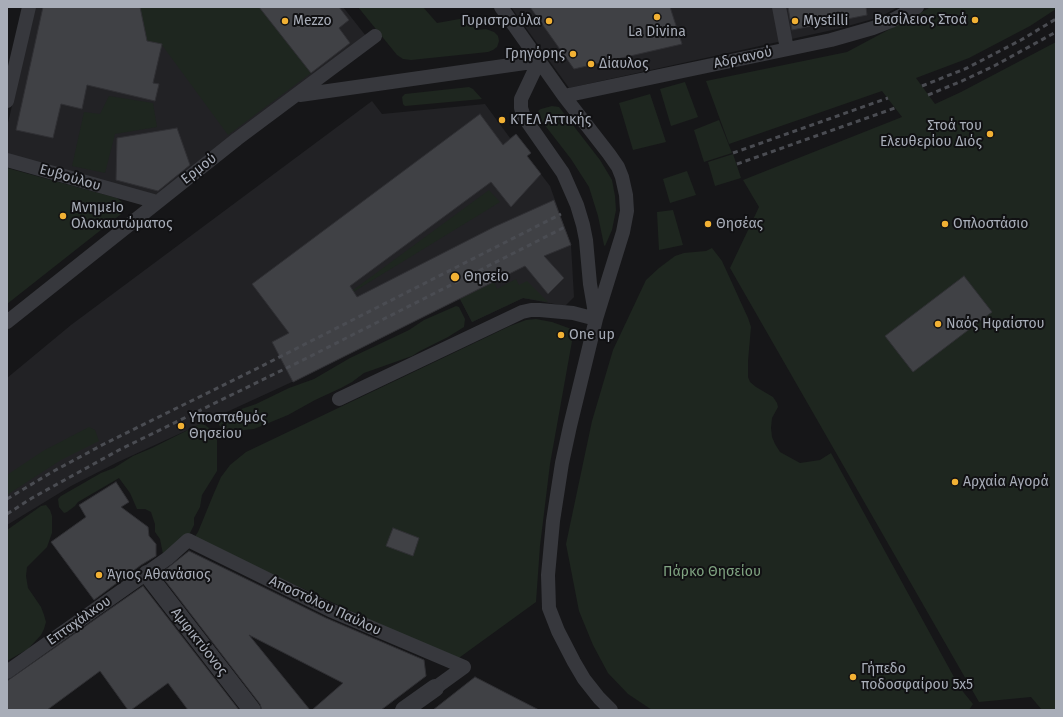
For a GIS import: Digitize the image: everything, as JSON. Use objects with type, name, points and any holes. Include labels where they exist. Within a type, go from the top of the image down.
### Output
[{"type":"street","points":[[7,101],[29,7]]},
{"type":"street","points":[[502,7],[564,96],[618,167],[626,195],[627,210],[623,232],[596,319],[570,426],[557,489],[550,541],[548,575],[549,608],[558,630],[574,662],[599,698],[611,710]]},
{"type":"street","points":[[779,7],[787,49]]},
{"type":"street","name":"Αδριανού","points":[[564,96],[831,40],[873,28],[917,7]]},
{"type":"street","name":"Ερμού","points":[[7,322],[237,139],[298,95],[375,36]]},
{"type":"street","points":[[298,95],[539,61]]},
{"type":"street","points":[[539,61],[521,99],[521,108],[524,117],[563,173],[576,205],[583,225],[586,240],[590,284],[596,319]]},
{"type":"street","name":"Ευβούλου","points":[[7,160],[157,202]]},
{"type":"street","points":[[339,399],[522,312],[540,310],[573,313],[596,319]]},
{"type":"street","name":"Επταχάλκου","points":[[7,672],[168,558],[188,540]]},
{"type":"street","name":"Αποστόλου Παύλου","points":[[188,540],[330,610],[464,667],[435,688]]},
{"type":"street","name":"Αμφικτύονος","points":[[146,574],[252,710]]},
{"type":"street","points":[[404,710],[435,688]]},
{"type":"shaded area","points":[[35,7],[343,7],[366,36],[158,194],[150,196],[7,159],[7,127]]},
{"type":"shaded area","points":[[511,7],[898,7],[880,17],[837,29],[569,88]]},
{"type":"shaded area","points":[[372,101],[382,114],[485,104],[510,138],[516,134],[531,153],[527,156],[550,186],[571,245],[574,297],[565,306],[523,298],[472,322],[460,299],[305,376],[118,462],[71,486],[7,525],[7,378],[71,325]]},
{"type":"green space","points":[[140,7],[259,7],[311,73],[228,135],[162,45],[147,41]]},
{"type":"green space","points":[[358,7],[423,7],[437,23],[465,18],[476,30],[486,29],[494,32],[498,36],[499,41],[497,47],[488,52],[411,60],[403,59],[397,55]]},
{"type":"green space","name":"Αρχαία Αγορά","points":[[931,7],[1056,7],[1056,9],[1030,26],[969,58],[916,78],[935,104],[1056,42],[1056,710],[1042,710],[1031,697],[979,702],[730,268],[759,207],[743,180],[902,117],[882,91],[729,144],[706,81],[847,52]]},
{"type":"green space","points":[[685,82],[698,117],[671,126],[660,89]]},
{"type":"green space","points":[[469,87],[473,89],[482,99],[405,106],[403,104],[402,97],[405,94]]},
{"type":"green space","points":[[650,94],[666,142],[633,150],[619,103]]},
{"type":"green space","points":[[109,96],[153,103],[157,127],[115,134],[105,173],[72,166],[84,112],[100,114]]},
{"type":"green space","points":[[552,106],[559,107],[600,160],[612,180],[616,210],[612,230],[605,246],[589,187],[571,159],[537,115],[539,110]]},
{"type":"green space","points":[[719,120],[732,153],[704,162],[694,130]]},
{"type":"green space","points":[[733,154],[741,178],[715,186],[708,162]]},
{"type":"green space","points":[[7,168],[117,198],[122,202],[125,211],[7,304]]},
{"type":"green space","points":[[687,171],[696,195],[670,203],[663,179]]},
{"type":"green space","points":[[489,190],[500,202],[350,294],[349,293]]},
{"type":"green space","points":[[673,210],[683,245],[659,250],[657,212]]},
{"type":"green space","name":"Πάρκο Θησείου","points":[[712,248],[722,261],[751,327],[748,361],[748,377],[750,382],[773,397],[777,403],[778,407],[772,418],[771,428],[772,437],[775,444],[780,452],[800,463],[820,460],[831,453],[960,688],[973,704],[969,710],[652,710],[628,694],[608,673],[593,645],[579,611],[566,544],[592,421],[613,350],[646,280],[675,256],[684,253],[706,251]]},
{"type":"green space","points":[[516,279],[519,285],[527,281],[548,302],[523,298],[472,322],[460,299],[494,282],[497,289]]},
{"type":"green space","points":[[456,306],[459,307],[465,319],[464,327],[412,356],[364,373],[352,382],[288,415],[254,429],[244,430],[233,435],[226,432],[219,425],[219,419],[221,416],[256,404],[289,388],[314,379],[350,358],[409,330],[424,320]]},
{"type":"green space","points":[[536,319],[552,322],[574,330],[550,464],[540,546],[536,602],[456,660],[194,538],[198,532],[221,477],[230,465],[246,452],[510,326],[526,320]]},
{"type":"green space","points":[[200,424],[205,425],[217,435],[217,471],[202,495],[200,507],[194,518],[194,525],[190,533],[163,554],[160,539],[155,532],[155,524],[151,512],[145,509],[137,509],[130,493],[119,478],[78,502],[67,512],[64,513],[59,507],[58,499],[61,496],[101,473],[114,468],[133,456]]},
{"type":"green space","points":[[89,427],[95,430],[99,441],[61,460],[7,495],[7,475],[43,451]]},
{"type":"green space","points":[[46,505],[52,516],[52,533],[47,547],[27,567],[26,576],[28,588],[41,607],[46,622],[41,635],[28,649],[7,661],[7,530],[41,506]]},
{"type":"building","points":[[43,7],[140,7],[147,41],[162,44],[153,83],[159,84],[155,101],[87,85],[82,109],[61,104],[53,138],[16,130]]},
{"type":"building","points":[[259,7],[339,7],[349,20],[339,28],[350,43],[311,73]]},
{"type":"building","points":[[530,7],[670,7],[682,44],[574,69]]},
{"type":"building","points":[[788,7],[866,7],[867,15],[792,30]]},
{"type":"building","points":[[480,114],[503,145],[516,134],[531,153],[527,156],[541,174],[511,207],[491,182],[350,286],[357,297],[494,227],[554,200],[571,245],[544,256],[564,278],[548,294],[525,266],[293,382],[272,342],[289,333],[252,284]]},
{"type":"building","points":[[177,128],[190,165],[158,191],[116,180],[117,138]]},
{"type":"building","name":"Ναός Ηφαίστου","points":[[964,276],[992,312],[913,372],[885,336]]},
{"type":"building","name":"Άγιος Αθανάσιος","points":[[116,482],[129,502],[121,507],[148,527],[149,536],[156,544],[156,556],[141,565],[94,600],[51,542],[86,517],[79,505]]},
{"type":"building","points":[[393,528],[419,538],[413,556],[386,546]]},
{"type":"building","points":[[189,551],[326,618],[424,660],[426,676],[381,710],[312,710],[343,683],[249,635],[310,710],[262,710],[260,704],[160,574]]},
{"type":"building","points":[[143,586],[239,710],[188,710],[168,683],[131,710],[128,710],[100,671],[47,710],[7,710],[7,681]]},
{"type":"building","points":[[475,677],[504,692],[539,710],[433,710]]},
{"type":"railway","points":[[922,86],[967,68],[1021,40],[1056,19]]},
{"type":"railway","points":[[928,95],[994,66],[1056,32]]},
{"type":"railway","points":[[733,153],[888,98]]},
{"type":"railway","points":[[737,164],[895,108]]},
{"type":"railway","points":[[7,499],[52,472],[104,444],[258,368],[561,214]]},
{"type":"railway","points":[[7,514],[32,498],[119,450],[307,358],[565,227]]},
{"type":"place","name":"La Divina","points":[[657,17]]},
{"type":"place","name":"Βασίλειος Στοά","points":[[975,20]]},
{"type":"place","name":"Mezzo","points":[[285,21]]},
{"type":"place","name":"Γυριστρούλα","points":[[549,21]]},
{"type":"place","name":"Mystilli","points":[[795,21]]},
{"type":"place","name":"Γρηγόρης","points":[[573,54]]},
{"type":"place","name":"Δίαυλος","points":[[591,64]]},
{"type":"place","name":"ΚΤΕΛ Αττικής","points":[[502,120]]},
{"type":"place","name":"Στοά του Ελευθερίου Διός","points":[[990,134]]},
{"type":"place","name":"ΜνημεΙο Ολοκαυτώματος","points":[[63,216]]},
{"type":"place","name":"Θησέας","points":[[708,224]]},
{"type":"place","name":"Οπλοστάσιο","points":[[945,224]]},
{"type":"place","name":"Θησείο","points":[[455,277]]},
{"type":"place","name":"Ναός Ηφαίστου","points":[[938,324]]},
{"type":"place","name":"One up","points":[[561,335]]},
{"type":"place","name":"Υποσταθμός Θησείου","points":[[181,426]]},
{"type":"place","name":"Αρχαία Αγορά","points":[[955,482]]},
{"type":"place","name":"Άγιος Αθανάσιος","points":[[99,575]]},
{"type":"place","name":"Γήπεδο ποδοσφαίρου 5x5","points":[[853,677]]}]
